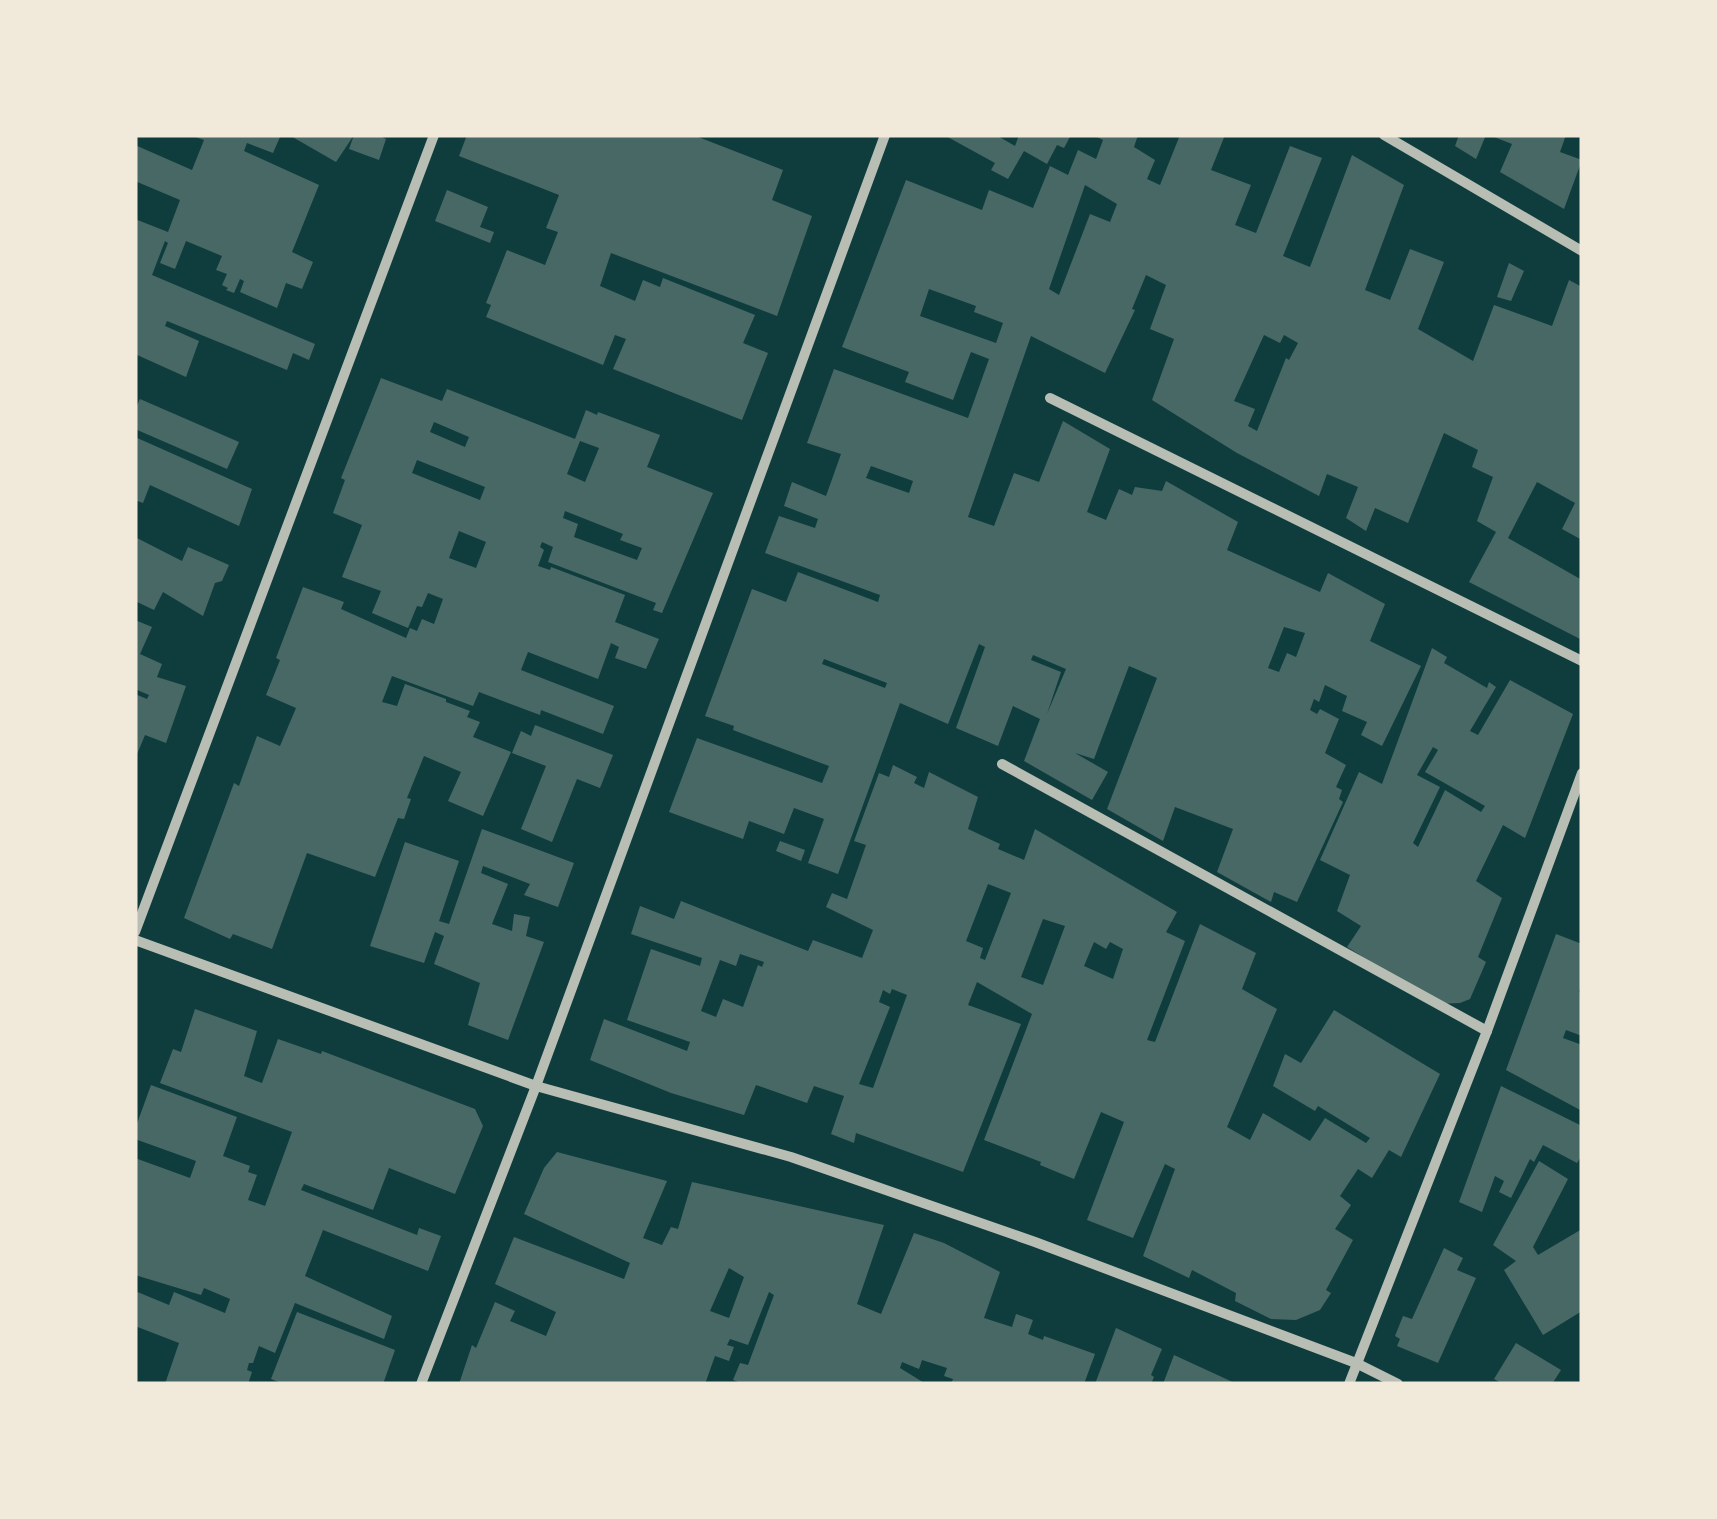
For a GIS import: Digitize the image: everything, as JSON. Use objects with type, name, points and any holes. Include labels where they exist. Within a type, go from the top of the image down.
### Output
[{"type":"street","points":[[135,932],[434,135]]},
{"type":"street","points":[[421,1384],[536,1086],[885,135]]},
{"type":"street","points":[[1384,135],[1582,251]]},
{"type":"street","points":[[1050,398],[1582,661]]},
{"type":"street","points":[[1002,764],[1488,1031]]},
{"type":"street","points":[[1349,1384],[1488,1031],[1582,773]]},
{"type":"street","points":[[135,940],[536,1086],[791,1157],[1035,1242],[1356,1363],[1398,1384]]},
{"type":"building","points":[[190,135],[280,137],[273,153],[247,143],[244,151],[319,185],[292,252],[313,262],[302,289],[286,283],[277,308],[240,292],[244,281],[240,279],[234,293],[226,290],[222,285],[227,274],[216,270],[222,256],[186,241],[175,269],[160,263],[168,243],[165,241],[152,275],[315,344],[309,360],[293,353],[287,370],[167,321],[165,326],[199,341],[186,377],[135,354],[135,219],[168,232],[180,200],[135,181],[135,145],[192,170],[204,140]]},
{"type":"building","points":[[289,135],[354,135],[336,162]]},
{"type":"building","points":[[354,135],[386,139],[379,160],[349,149]]},
{"type":"building","points":[[467,135],[693,135],[783,170],[772,200],[812,216],[777,316],[611,253],[600,286],[635,301],[643,280],[660,287],[663,278],[755,315],[743,343],[768,353],[742,420],[613,369],[626,339],[615,335],[603,365],[486,317],[491,305],[486,303],[507,250],[545,265],[558,232],[546,228],[559,195],[459,156]]},
{"type":"building","points":[[944,135],[996,135],[1015,146],[1019,135],[1071,135],[1064,148],[1057,145],[1047,164],[1024,151],[1008,179],[991,170],[995,163]]},
{"type":"building","points":[[1093,135],[1138,135],[1134,147],[1155,160],[1147,179],[1160,185],[1180,135],[1225,135],[1211,170],[1251,185],[1235,225],[1256,233],[1290,146],[1322,158],[1283,256],[1310,267],[1352,155],[1404,185],[1365,290],[1390,300],[1410,249],[1444,262],[1418,329],[1473,361],[1494,305],[1552,326],[1569,280],[1582,287],[1582,540],[1562,529],[1575,503],[1537,482],[1508,538],[1582,580],[1582,640],[1469,582],[1496,532],[1477,521],[1493,477],[1472,467],[1478,450],[1444,433],[1408,523],[1375,508],[1366,531],[1346,518],[1358,487],[1327,474],[1319,496],[1237,453],[1152,400],[1174,339],[1150,329],[1166,285],[1146,275],[1132,309],[1135,310],[1105,373],[1031,336],[968,517],[994,526],[1014,473],[1039,482],[1063,421],[1110,449],[1087,512],[1106,520],[1119,489],[1132,495],[1135,487],[1162,491],[1166,481],[1238,522],[1227,550],[1320,592],[1328,573],[1385,604],[1370,641],[1421,666],[1382,746],[1361,735],[1367,722],[1342,711],[1347,696],[1325,685],[1319,702],[1314,699],[1310,710],[1317,714],[1320,709],[1339,719],[1325,753],[1346,765],[1336,787],[1342,790],[1339,799],[1343,802],[1297,902],[1274,892],[1271,902],[1217,872],[1233,829],[1175,807],[1163,841],[1107,809],[1157,678],[1129,666],[1094,759],[1075,753],[1108,772],[1092,800],[1024,761],[1040,719],[1013,706],[998,746],[956,728],[985,647],[979,644],[948,724],[900,703],[838,874],[808,863],[824,819],[794,808],[784,834],[749,821],[743,839],[669,812],[697,738],[822,783],[829,766],[705,716],[752,589],[786,602],[798,572],[878,602],[880,595],[765,553],[779,516],[815,528],[818,519],[784,506],[792,482],[826,496],[841,454],[807,443],[834,369],[968,418],[989,359],[971,352],[953,400],[905,382],[909,372],[842,347],[906,180],[982,210],[989,190],[1033,208],[1050,166],[1068,175],[1078,150],[1096,159],[1103,140]],"holes":[[[1085,185],[1117,204],[1110,222],[1090,214],[1059,295],[1049,289]],[[929,289],[976,306],[974,312],[1003,323],[996,343],[920,316]],[[1264,335],[1280,343],[1284,335],[1298,343],[1289,360],[1286,358],[1257,431],[1248,426],[1255,409],[1234,401]],[[871,466],[913,481],[909,493],[866,478]],[[1284,627],[1305,633],[1296,657],[1287,653],[1279,672],[1268,668]],[[1033,655],[1066,669],[1047,714],[1061,672],[1031,660]],[[824,659],[887,683],[885,688],[822,664]]]},
{"type":"building","points":[[1459,135],[1486,135],[1476,159],[1455,146]]},
{"type":"building","points":[[1489,135],[1566,135],[1560,152],[1582,160],[1564,209],[1500,172],[1512,144]]},
{"type":"building","points":[[447,190],[488,207],[480,227],[494,232],[490,243],[435,221]]},
{"type":"building","points":[[1509,263],[1524,271],[1511,301],[1497,297]]},
{"type":"building","points":[[381,378],[442,401],[447,389],[575,439],[586,410],[597,415],[598,412],[660,435],[647,467],[713,493],[662,613],[653,610],[656,603],[548,562],[553,547],[542,542],[540,547],[544,550],[538,566],[550,570],[551,567],[625,595],[615,622],[659,639],[646,669],[615,658],[619,647],[611,643],[598,679],[528,652],[521,670],[614,706],[603,734],[479,692],[473,706],[392,676],[382,702],[397,706],[405,684],[446,699],[470,711],[467,717],[480,722],[473,737],[511,752],[483,816],[448,801],[461,772],[424,756],[407,798],[411,799],[404,819],[398,818],[375,877],[307,853],[272,949],[233,934],[230,939],[184,918],[234,783],[239,786],[257,736],[280,746],[296,708],[266,695],[303,587],[344,602],[341,609],[406,638],[410,628],[417,631],[422,619],[434,624],[443,599],[428,593],[422,607],[417,606],[408,628],[372,613],[381,591],[342,577],[362,525],[333,513],[345,480],[341,478]],"holes":[[[434,422],[469,437],[465,447],[430,432]],[[580,441],[599,448],[585,482],[567,474]],[[417,460],[485,487],[480,500],[412,473]],[[565,511],[623,534],[620,540],[642,548],[637,560],[574,537],[578,524],[563,518]],[[459,531],[486,542],[476,568],[449,558]]]},
{"type":"building","points":[[140,399],[239,442],[227,469],[135,429],[135,410]]},
{"type":"building","points":[[135,437],[252,489],[239,526],[150,485],[143,503],[135,500]]},
{"type":"building","points":[[135,537],[182,561],[188,547],[229,565],[222,581],[215,583],[203,616],[163,592],[154,610],[135,601]]},
{"type":"building","points":[[135,620],[152,627],[140,654],[162,664],[157,677],[186,686],[166,743],[145,735],[135,759],[135,694],[147,699],[149,695],[135,689]]},
{"type":"building","points":[[1432,648],[1447,657],[1444,663],[1487,688],[1489,682],[1496,687],[1470,731],[1478,735],[1510,680],[1573,714],[1525,838],[1503,825],[1476,881],[1502,898],[1478,957],[1486,962],[1470,999],[1460,1003],[1438,1004],[1347,947],[1361,926],[1337,911],[1350,875],[1320,860],[1359,772],[1382,784]],"holes":[[[1433,747],[1438,750],[1425,772],[1485,806],[1481,812],[1445,790],[1418,847],[1413,843],[1440,787],[1417,775]]]},
{"type":"building","points":[[535,725],[613,755],[600,788],[577,779],[552,842],[521,829],[546,766],[512,753],[521,731],[531,736]]},
{"type":"building","points":[[893,765],[917,777],[914,783],[924,788],[929,772],[978,797],[968,829],[1000,844],[998,849],[1024,860],[1035,829],[1177,912],[1166,932],[1185,941],[1147,1040],[1155,1042],[1200,924],[1256,953],[1242,989],[1277,1009],[1227,1127],[1250,1140],[1263,1113],[1310,1141],[1325,1118],[1366,1143],[1370,1138],[1318,1106],[1315,1111],[1273,1086],[1285,1054],[1301,1063],[1334,1010],[1440,1074],[1401,1157],[1389,1150],[1372,1178],[1358,1169],[1340,1196],[1351,1205],[1335,1229],[1353,1240],[1326,1290],[1331,1293],[1320,1310],[1296,1320],[1271,1319],[1235,1301],[1236,1293],[1192,1270],[1189,1278],[1143,1256],[1175,1169],[1165,1164],[1133,1238],[1087,1220],[1124,1122],[1101,1112],[1074,1179],[984,1140],[1032,1014],[977,982],[968,1005],[1021,1024],[963,1172],[856,1133],[854,1143],[831,1134],[844,1096],[814,1086],[807,1103],[756,1085],[744,1115],[671,1093],[590,1060],[604,1019],[687,1051],[690,1042],[627,1020],[651,949],[700,966],[702,958],[631,934],[640,906],[674,919],[681,901],[808,951],[813,940],[862,958],[873,930],[826,907],[832,893],[847,899],[866,845],[854,841],[879,773],[889,777]],"holes":[[[988,884],[1011,893],[985,960],[980,958],[983,948],[966,941]],[[1043,919],[1065,926],[1043,985],[1021,977]],[[1094,942],[1106,949],[1110,942],[1123,949],[1113,979],[1084,966]],[[740,954],[764,962],[762,967],[758,965],[743,1007],[723,999],[716,1017],[701,1011],[720,960],[736,966]],[[883,990],[907,995],[873,1088],[859,1084],[890,1007],[879,1002]]]},
{"type":"building","points":[[482,829],[574,863],[558,907],[524,895],[530,884],[483,866],[481,873],[508,884],[492,924],[512,931],[514,914],[530,917],[526,936],[544,942],[508,1040],[468,1025],[480,983],[434,964],[444,936],[435,932],[424,963],[370,946],[405,842],[459,861],[439,921],[449,924]]},
{"type":"building","points":[[780,841],[805,850],[801,861],[776,851]]},
{"type":"building","points":[[1556,934],[1582,944],[1582,1036],[1566,1030],[1563,1038],[1582,1045],[1582,1111],[1506,1070]]},
{"type":"building","points":[[195,1009],[257,1031],[244,1076],[262,1083],[278,1039],[321,1054],[322,1051],[475,1109],[483,1126],[455,1194],[389,1168],[373,1210],[304,1184],[301,1190],[417,1235],[419,1228],[441,1236],[428,1271],[323,1230],[305,1276],[392,1316],[384,1339],[295,1303],[275,1353],[259,1346],[253,1363],[249,1363],[247,1370],[252,1372],[248,1384],[165,1384],[179,1343],[135,1326],[135,1291],[169,1305],[174,1292],[225,1313],[230,1299],[204,1288],[201,1295],[135,1275],[135,1158],[190,1178],[196,1161],[135,1139],[151,1085],[237,1117],[223,1156],[250,1166],[248,1172],[257,1175],[248,1200],[265,1206],[292,1132],[160,1083],[173,1049],[181,1052]]},
{"type":"building","points":[[1501,1086],[1582,1126],[1582,1155],[1577,1163],[1543,1145],[1534,1162],[1530,1159],[1511,1198],[1499,1192],[1504,1181],[1495,1176],[1482,1212],[1459,1202]]},
{"type":"building","points":[[557,1152],[667,1181],[643,1238],[662,1245],[671,1227],[678,1229],[692,1182],[884,1225],[857,1304],[881,1314],[914,1233],[944,1243],[1000,1272],[984,1318],[1012,1327],[1016,1314],[1033,1320],[1028,1334],[1095,1354],[1084,1384],[951,1384],[953,1379],[944,1376],[947,1368],[922,1360],[919,1369],[902,1362],[900,1368],[926,1384],[744,1384],[733,1380],[740,1363],[748,1365],[774,1295],[769,1292],[748,1345],[730,1339],[727,1345],[734,1347],[729,1361],[715,1356],[705,1384],[459,1384],[472,1345],[476,1348],[495,1302],[515,1311],[510,1321],[546,1336],[556,1312],[495,1284],[514,1237],[624,1279],[630,1263],[524,1214],[544,1168]],"holes":[[[729,1268],[744,1277],[729,1318],[710,1311]]]},
{"type":"building","points":[[1539,1161],[1568,1179],[1533,1247],[1538,1255],[1582,1229],[1582,1311],[1543,1335],[1504,1270],[1516,1261],[1493,1245]]},
{"type":"building","points":[[1444,1248],[1463,1258],[1457,1270],[1476,1278],[1438,1363],[1397,1346],[1400,1339],[1395,1336],[1403,1316],[1412,1319]]},
{"type":"building","points":[[297,1312],[395,1350],[383,1384],[284,1384],[271,1379]]},
{"type":"building","points":[[1116,1328],[1162,1349],[1151,1384],[1095,1384]]},
{"type":"building","points":[[1516,1343],[1561,1370],[1552,1384],[1503,1384],[1494,1379]]},
{"type":"building","points":[[1174,1355],[1237,1384],[1163,1384]]}]
